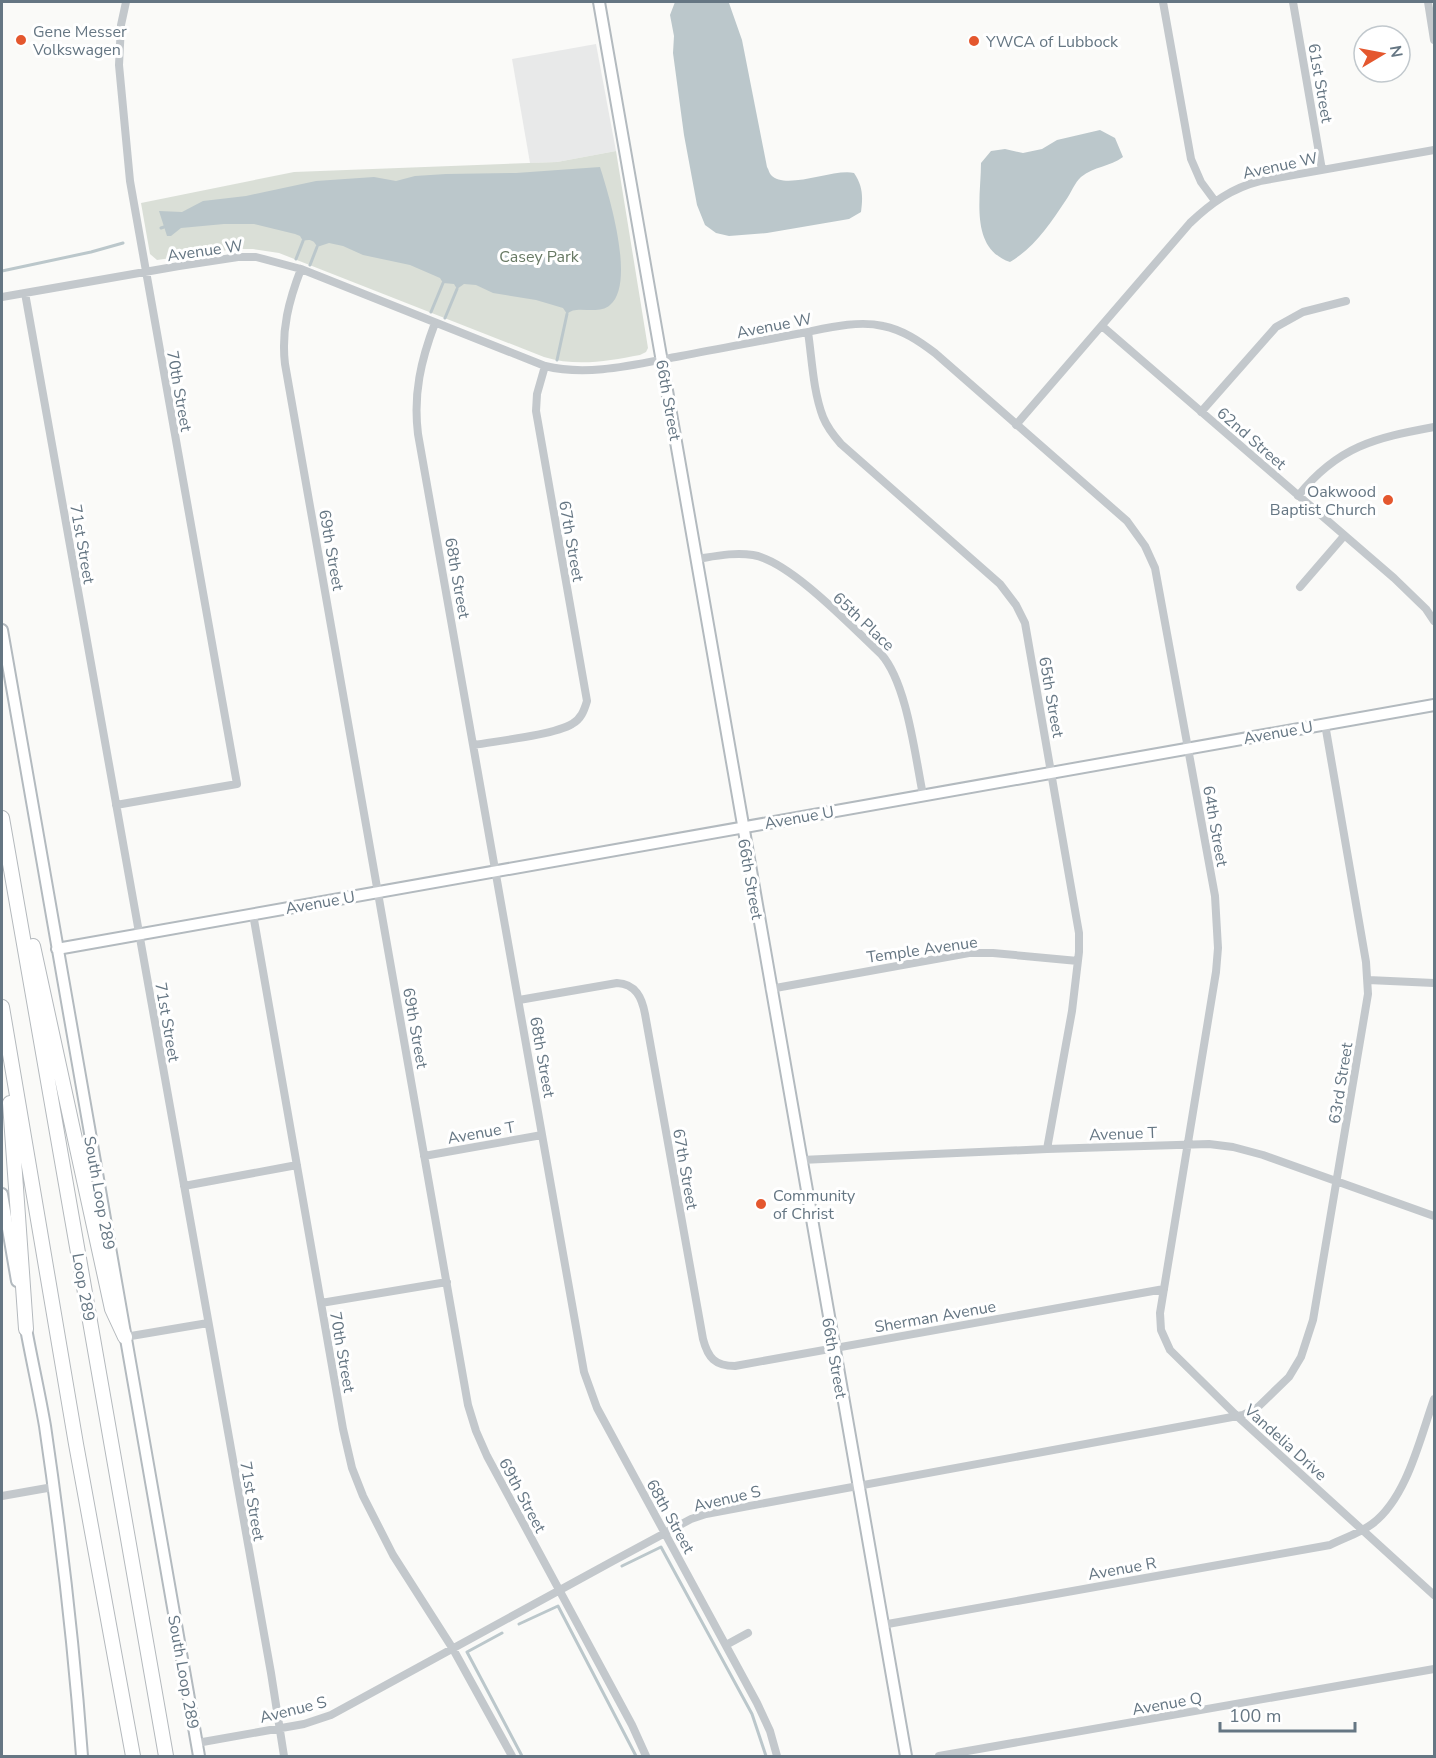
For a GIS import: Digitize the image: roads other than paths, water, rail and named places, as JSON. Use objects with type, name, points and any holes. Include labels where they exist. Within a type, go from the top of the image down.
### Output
[{"type":"highway","points":[[2,819],[32,943],[112,1309],[125,1337]]},
{"type":"highway","name":"Loop 289","points":[[2,819],[166,1756]]},
{"type":"highway","points":[[2,1006],[75,1444],[132,1756]]},
{"type":"highway","points":[[6,1035],[26,1329]]},
{"type":"highway","points":[[163,1734],[172,1756]]},
{"type":"street","name":"70th Street","points":[[116,805],[237,784],[130,182],[119,43],[126,2]]},
{"type":"street","name":"66th Street","points":[[599,2],[906,1756]]},
{"type":"street","points":[[1163,2],[1191,159],[1201,182],[1215,201]]},
{"type":"street","name":"61st Street","points":[[1293,2],[1322,170]]},
{"type":"street","points":[[1428,2],[1434,40]]},
{"type":"street","name":"Avenue W","points":[[2,297],[145,272],[247,257],[266,258],[301,269],[545,366],[591,371],[808,332],[862,324],[881,325],[914,337],[1017,425],[1190,223],[1215,201],[1243,185],[1434,150]]},
{"type":"street","name":"69th Street","points":[[301,269],[287,308],[283,339],[285,364],[468,1405],[487,1455],[632,1725],[646,1756]]},
{"type":"street","name":"71st Street","points":[[26,293],[284,1756]]},
{"type":"street","points":[[1201,412],[1276,327],[1303,312],[1346,301]]},
{"type":"street","name":"68th Street","points":[[435,323],[420,368],[416,394],[416,418],[587,1384],[597,1408],[765,1719],[777,1756]]},
{"type":"street","name":"62nd Street","points":[[1102,326],[1394,578],[1426,609],[1434,621]]},
{"type":"street","name":"65th Street","points":[[808,332],[818,397],[823,417],[830,431],[841,444],[1000,584],[1016,605],[1025,623],[1079,933],[1072,1011],[1047,1149]]},
{"type":"street","name":"67th Street","points":[[474,745],[558,729],[572,724],[585,709],[586,691],[536,411],[537,394],[545,366]]},
{"type":"street","name":"64th Street","points":[[1017,425],[1126,521],[1145,546],[1155,568],[1215,896],[1218,948],[1216,972],[1164,1289]]},
{"type":"street","points":[[1298,496],[1317,474],[1339,457],[1364,443],[1434,427]]},
{"type":"street","points":[[1300,587],[1344,536]]},
{"type":"street","name":"65th Place","points":[[697,559],[734,553],[774,562],[795,576],[881,654],[891,666],[903,697],[923,795]]},
{"type":"street","name":"South Loop 289","points":[[2,630],[199,1756]]},
{"type":"street","name":"Avenue U","points":[[57,949],[1434,705]]},
{"type":"street","name":"63rd Street","points":[[1237,1416],[1258,1407],[1289,1377],[1301,1357],[1313,1320],[1368,980],[1325,724]]},
{"type":"street","name":"70th Street","points":[[253,914],[343,1429],[352,1468],[363,1496],[393,1555],[453,1649],[512,1756]]},
{"type":"street","name":"Temple Avenue","points":[[770,988],[969,953],[1078,961]]},
{"type":"street","points":[[1368,980],[1434,983]]},
{"type":"street","name":"67th Street","points":[[519,999],[623,983],[639,994],[645,1014],[703,1339],[712,1360]]},
{"type":"street","name":"Avenue T","points":[[424,1156],[543,1135]]},
{"type":"street","name":"Avenue T","points":[[801,1160],[1209,1144],[1233,1147],[1263,1155],[1434,1216]]},
{"type":"street","points":[[184,1186],[297,1165]]},
{"type":"street","points":[[2,1194],[44,1424],[53,1487],[75,1668],[82,1756]]},
{"type":"street","points":[[321,1303],[447,1282]]},
{"type":"street","name":"Sherman Avenue","points":[[712,1360],[724,1366],[735,1366],[1164,1289]]},
{"type":"street","name":"Vandelia Drive","points":[[1164,1289],[1160,1313],[1165,1344],[1237,1416],[1434,1595]]},
{"type":"street","points":[[125,1337],[208,1323]]},
{"type":"street","points":[[1363,1530],[1374,1522],[1404,1482],[1434,1399]]},
{"type":"street","name":"Avenue S","points":[[197,1743],[304,1724],[332,1715],[691,1519],[721,1510],[1237,1416]]},
{"type":"street","points":[[2,1496],[53,1487]]},
{"type":"street","name":"Avenue R","points":[[882,1625],[1319,1548],[1363,1530]]},
{"type":"street","points":[[726,1645],[748,1633]]},
{"type":"street","name":"Avenue Q","points":[[939,1756],[1434,1669]]},
{"type":"waterway","points":[[296,259],[303,241]]},
{"type":"waterway","points":[[2,271],[123,243]]},
{"type":"waterway","points":[[310,265],[317,247]]},
{"type":"waterway","points":[[431,312],[443,283]]},
{"type":"waterway","points":[[445,318],[457,289]]},
{"type":"waterway","points":[[557,360],[567,314]]},
{"type":"waterway","points":[[622,1566],[661,1547],[752,1714],[766,1756]]},
{"type":"waterway","points":[[519,1624],[558,1606],[636,1756]]},
{"type":"waterway","points":[[502,1633],[467,1652],[522,1756]]},
{"type":"place","name":"Gene Messer Volkswagen","points":[[21,40]]},
{"type":"place","name":"YWCA of Lubbock","points":[[974,41]]},
{"type":"place","name":"Oakwood Baptist Church","points":[[1388,500]]},
{"type":"place","name":"Community of Christ","points":[[761,1204]]},
{"type":"park label","name":"Casey Park","points":[[539,256]]}]
